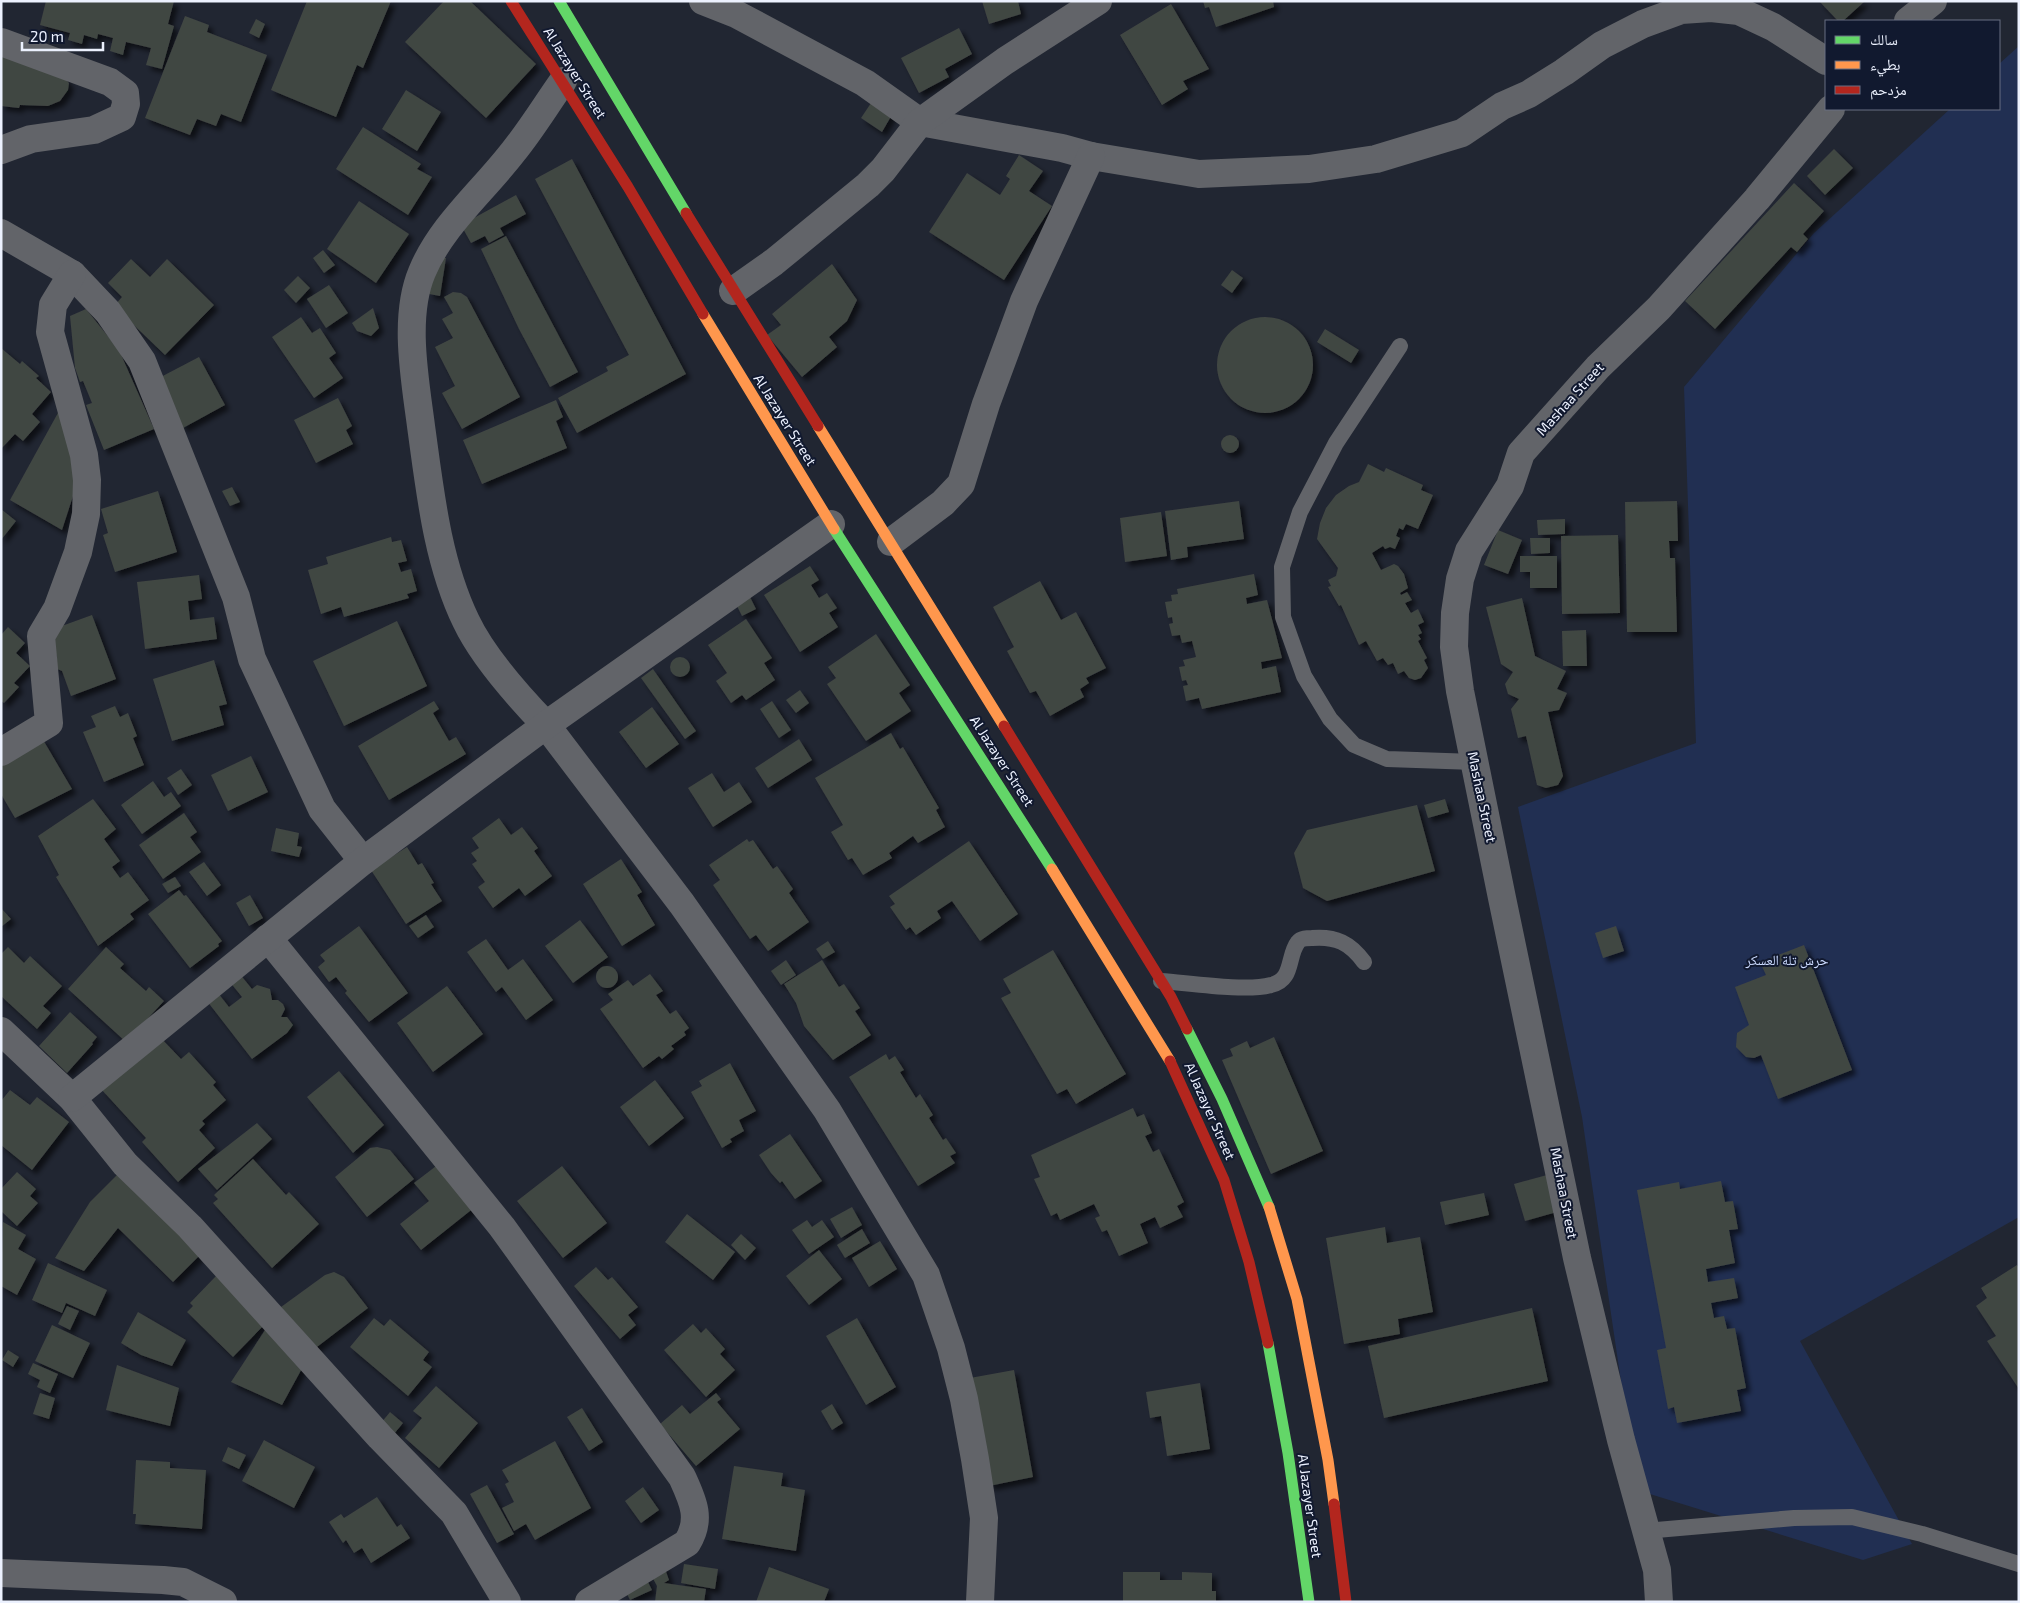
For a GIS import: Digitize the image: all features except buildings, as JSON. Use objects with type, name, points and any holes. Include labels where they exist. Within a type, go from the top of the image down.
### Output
[{"type":"main road","name":"Al Jazayer Street","points":[[511,1],[563,81],[831,524],[1021,819],[1175,1069],[1224,1180],[1250,1262],[1274,1369],[1309,1602]]},
{"type":"main road","name":"Al Jazayer Street","points":[[559,1],[733,291],[891,542],[1161,981],[1194,1042],[1255,1171],[1279,1238],[1297,1299],[1328,1460],[1346,1602]]},
{"type":"street","points":[[703,1],[736,14],[865,83],[920,122],[1062,148],[1091,156],[1199,174],[1310,169],[1376,159],[1462,134],[1502,106],[1530,94],[1602,45],[1643,24],[1681,10],[1711,8],[1739,11],[1773,27],[1825,60]]},
{"type":"street","points":[[733,291],[774,262],[868,185],[883,170],[920,122],[1005,61],[1098,1]]},
{"type":"street","points":[[1909,20],[1933,1]]},
{"type":"street","points":[[1,42],[110,82],[124,93],[126,104],[122,117],[94,130],[31,139],[1,150]]},
{"type":"street","points":[[563,81],[513,152],[440,239],[422,272],[415,293],[412,333],[414,368],[425,454],[442,553],[450,581],[466,622],[490,658],[525,703],[546,725],[682,904],[827,1110],[926,1276],[951,1348],[964,1399],[975,1459],[984,1518],[980,1602]]},
{"type":"street","name":"Mashaa Street","points":[[1659,1602],[1657,1570],[1645,1531],[1577,1258],[1460,691],[1454,647],[1460,579],[1469,550],[1510,486],[1521,453],[1598,367],[1659,308],[1757,199],[1830,110]]},
{"type":"street","points":[[891,542],[943,503],[961,484],[986,404],[1024,301],[1091,156]]},
{"type":"street","points":[[1,232],[72,274],[108,312],[142,361],[236,597],[252,659],[322,809],[363,861]]},
{"type":"street","points":[[1,752],[49,723],[41,636],[57,609],[78,552],[86,514],[87,480],[84,455],[50,332],[53,305],[72,274]]},
{"type":"street","points":[[72,1098],[363,861],[546,725],[831,524]]},
{"type":"street","points":[[268,938],[502,1226],[682,1478],[690,1493],[696,1509],[696,1518],[693,1534],[687,1543],[589,1602]]},
{"type":"street","points":[[1,1031],[72,1098],[125,1164],[190,1227],[380,1437],[454,1513],[507,1602]]},
{"type":"street","points":[[1,1574],[183,1582],[223,1602]]},
{"type":"lane","points":[[1400,346],[1336,443],[1300,512],[1282,567],[1283,617],[1304,676],[1330,719],[1354,745],[1387,760],[1475,762]]},
{"type":"lane","points":[[1161,981],[1254,987],[1273,985],[1284,978],[1298,942],[1304,938],[1329,937],[1342,941],[1354,948],[1364,962]]},
{"type":"lane","points":[[1645,1531],[1794,1518],[1852,1517],[1922,1534],[2019,1564]]},
{"type":"green space","name":"حرش تلة العسكر","points":[[2019,46],[2019,1217],[1800,1341],[1912,1544],[1863,1560],[1637,1490],[1582,1117],[1518,807],[1696,743],[1684,387],[1814,233],[1949,110],[2000,110],[2000,63]]},
{"type":"traffic: fast","points":[[559,1],[686,213]]},
{"type":"traffic: fast","points":[[834,529],[1052,869]]},
{"type":"traffic: fast","points":[[1187,1029],[1222,1099],[1269,1207]]},
{"type":"traffic: fast","points":[[1268,1343],[1288,1453],[1309,1602]]},
{"type":"traffic: slow","points":[[703,314],[834,529]]},
{"type":"traffic: slow","points":[[818,426],[1004,726]]},
{"type":"traffic: slow","points":[[1052,869],[1170,1061]]},
{"type":"traffic: slow","points":[[1269,1207],[1297,1299],[1328,1460],[1334,1504]]},
{"type":"traffic: jam","points":[[511,1],[628,187],[703,314]]},
{"type":"traffic: jam","points":[[686,213],[818,426]]},
{"type":"traffic: jam","points":[[1004,726],[1171,997],[1187,1029]]},
{"type":"traffic: jam","points":[[1170,1061],[1224,1180],[1249,1262],[1268,1343]]},
{"type":"traffic: jam","points":[[1334,1504],[1346,1602]]}]
